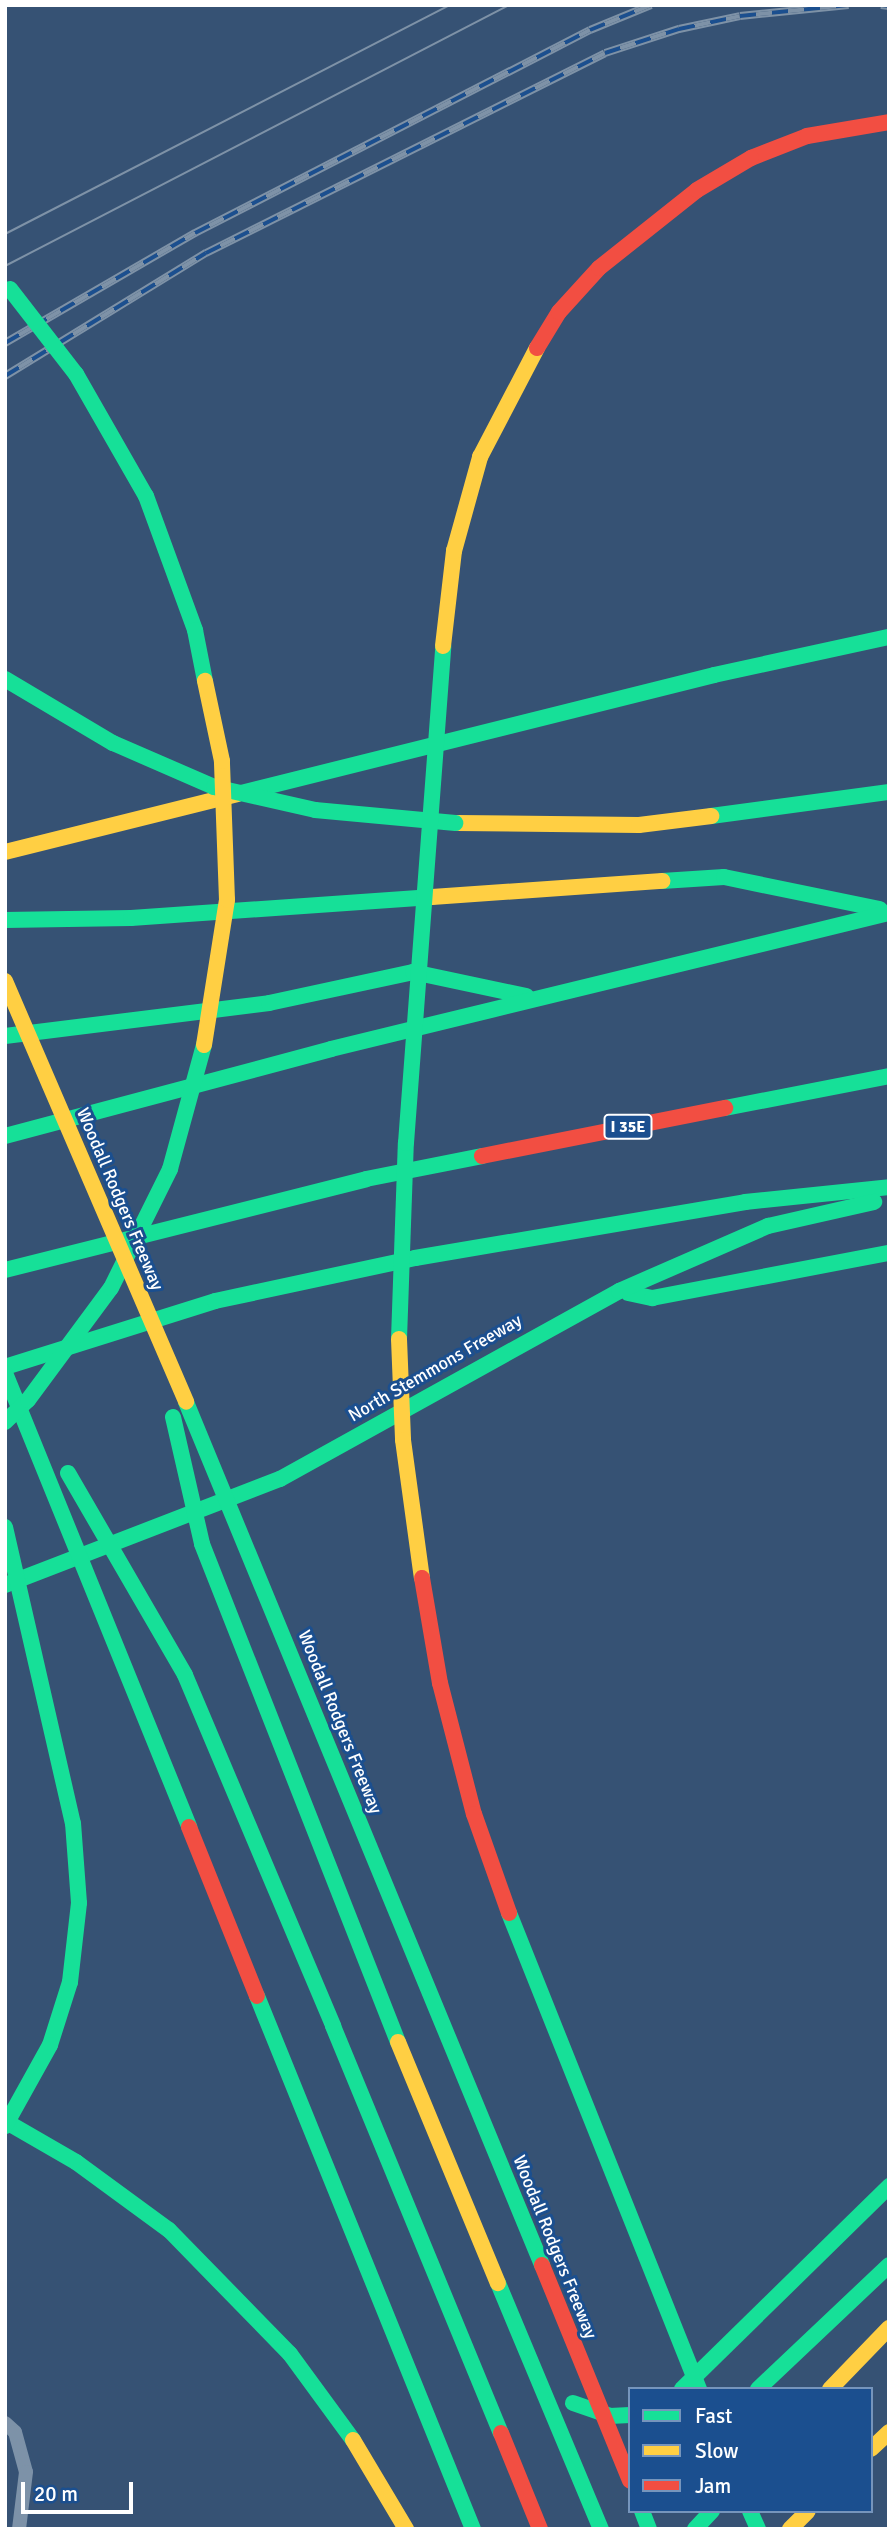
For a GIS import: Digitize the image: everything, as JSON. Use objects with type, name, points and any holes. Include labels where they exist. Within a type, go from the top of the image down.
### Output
[{"type":"main road","points":[[698,2387],[531,1975],[474,1815],[440,1684],[416,1546],[403,1440],[399,1335],[406,1143],[442,654],[454,551],[480,457],[517,381],[559,312],[599,268],[686,197],[751,158],[807,136],[889,122]]},
{"type":"main road","points":[[5,284],[76,374],[146,496],[195,630],[222,761],[227,900],[207,1036],[170,1169],[111,1288],[28,1400],[5,1422]]},
{"type":"main road","points":[[5,852],[714,675],[889,637]]},
{"type":"main road","points":[[5,679],[114,743],[214,787],[315,810],[457,823],[639,825],[889,792]]},
{"type":"main road","points":[[5,920],[131,918],[724,877],[889,912]]},
{"type":"main road","points":[[5,1136],[535,998],[889,912]]},
{"type":"main road","points":[[5,1036],[116,1026],[269,1003],[413,972],[535,998]]},
{"type":"main road","name":"Woodall Rodgers Freeway","points":[[5,981],[150,1319],[628,2476]]},
{"type":"main road","name":"I 35E","points":[[5,1270],[366,1179],[889,1076]]},
{"type":"main road","points":[[540,2529],[185,1675],[5,1366],[215,1301],[415,1258],[745,1202],[889,1187]]},
{"type":"main road","name":"North Stemmons Freeway","points":[[5,1585],[280,1479],[619,1291],[768,1226],[889,1198]]},
{"type":"main road","points":[[619,1291],[652,1298],[831,1261],[889,1254]]},
{"type":"main road","points":[[150,1319],[202,1544],[383,2009],[601,2529]]},
{"type":"main road","points":[[5,1373],[473,2529]]},
{"type":"main road","points":[[5,1527],[73,1822],[79,1903],[70,1982],[50,2045],[5,2126]]},
{"type":"main road","points":[[5,2121],[76,2162],[169,2230],[226,2284],[290,2354],[345,2426],[407,2529]]},
{"type":"main road","points":[[684,2387],[889,2186]]},
{"type":"main road","points":[[760,2387],[889,2265]]},
{"type":"main road","points":[[832,2387],[889,2328]]},
{"type":"main road","points":[[538,2377],[569,2402],[610,2416],[628,2415]]},
{"type":"main road","points":[[873,2447],[889,2432]]},
{"type":"main road","points":[[695,2529],[710,2513]]},
{"type":"main road","points":[[751,2513],[758,2529]]},
{"type":"main road","points":[[790,2529],[806,2513]]},
{"type":"lane","points":[[5,2423],[15,2432],[26,2472],[19,2529]]},
{"type":"tram line","points":[[5,234],[450,5]]},
{"type":"tram line","points":[[5,266],[509,5]]},
{"type":"railway","points":[[5,343],[195,233],[590,30],[651,5]]},
{"type":"railway","points":[[5,376],[206,253],[605,53],[679,29],[740,16],[848,5]]},
{"type":"railway","points":[[881,5],[889,6]]},
{"type":"traffic: fast","points":[[10,289],[76,374],[146,496],[195,630],[205,681]]},
{"type":"traffic: fast","points":[[237,794],[714,675],[889,637]]},
{"type":"traffic: fast","points":[[399,1339],[406,1143],[443,646]]},
{"type":"traffic: fast","points":[[5,679],[113,743],[214,787],[315,810],[455,823]]},
{"type":"traffic: fast","points":[[711,816],[889,792]]},
{"type":"traffic: fast","points":[[662,881],[724,877],[880,909]]},
{"type":"traffic: fast","points":[[5,920],[131,918],[432,897]]},
{"type":"traffic: fast","points":[[5,1136],[331,1049],[889,913]]},
{"type":"traffic: fast","points":[[5,1036],[269,1003],[413,972],[526,996]]},
{"type":"traffic: fast","points":[[5,1422],[28,1400],[111,1288],[170,1169],[204,1045]]},
{"type":"traffic: fast","points":[[725,1108],[889,1076]]},
{"type":"traffic: fast","points":[[5,1270],[366,1179],[482,1156]]},
{"type":"traffic: fast","points":[[5,1367],[215,1301],[415,1258],[745,1202],[889,1187]]},
{"type":"traffic: fast","points":[[5,1585],[280,1479],[619,1291],[768,1226],[874,1202]]},
{"type":"traffic: fast","points":[[628,1293],[652,1298],[889,1253]]},
{"type":"traffic: fast","points":[[5,1373],[189,1827]]},
{"type":"traffic: fast","points":[[186,1402],[542,2265]]},
{"type":"traffic: fast","points":[[173,1417],[202,1544]]},
{"type":"traffic: fast","points":[[68,1473],[185,1675],[333,2026]]},
{"type":"traffic: fast","points":[[5,1527],[73,1823],[79,1903],[70,1982],[50,2045],[5,2126]]},
{"type":"traffic: fast","points":[[202,1544],[398,2042]]},
{"type":"traffic: fast","points":[[509,1913],[698,2387]]},
{"type":"traffic: fast","points":[[257,1996],[473,2529]]},
{"type":"traffic: fast","points":[[333,2026],[501,2433]]},
{"type":"traffic: fast","points":[[5,2121],[76,2162],[169,2230],[290,2354],[353,2440]]},
{"type":"traffic: fast","points":[[684,2387],[889,2186]]},
{"type":"traffic: fast","points":[[760,2387],[889,2265]]},
{"type":"traffic: fast","points":[[498,2283],[601,2529]]},
{"type":"traffic: fast","points":[[573,2403],[610,2416],[628,2415]]},
{"type":"traffic: fast","points":[[643,2513],[649,2529]]},
{"type":"traffic: fast","points":[[695,2529],[710,2513]]},
{"type":"traffic: fast","points":[[751,2513],[758,2529]]},
{"type":"traffic: slow","points":[[443,646],[454,551],[480,457],[537,348]]},
{"type":"traffic: slow","points":[[204,1045],[227,900],[222,761],[205,681]]},
{"type":"traffic: slow","points":[[5,852],[237,794]]},
{"type":"traffic: slow","points":[[457,823],[639,825],[711,816]]},
{"type":"traffic: slow","points":[[432,897],[662,881]]},
{"type":"traffic: slow","points":[[5,981],[186,1402]]},
{"type":"traffic: slow","points":[[399,1339],[403,1440],[422,1578]]},
{"type":"traffic: slow","points":[[398,2042],[498,2283]]},
{"type":"traffic: slow","points":[[832,2387],[889,2328]]},
{"type":"traffic: slow","points":[[873,2447],[889,2432]]},
{"type":"traffic: slow","points":[[353,2440],[406,2529]]},
{"type":"traffic: slow","points":[[790,2529],[806,2513]]},
{"type":"traffic: jam","points":[[751,158],[807,136],[889,122]]},
{"type":"traffic: jam","points":[[537,348],[559,312],[599,268],[697,190],[751,158]]},
{"type":"traffic: jam","points":[[482,1156],[725,1108]]},
{"type":"traffic: jam","points":[[422,1578],[440,1683],[474,1814],[509,1913]]},
{"type":"traffic: jam","points":[[189,1827],[257,1996]]},
{"type":"traffic: jam","points":[[542,2265],[628,2476]]},
{"type":"traffic: jam","points":[[501,2433],[540,2529]]}]
